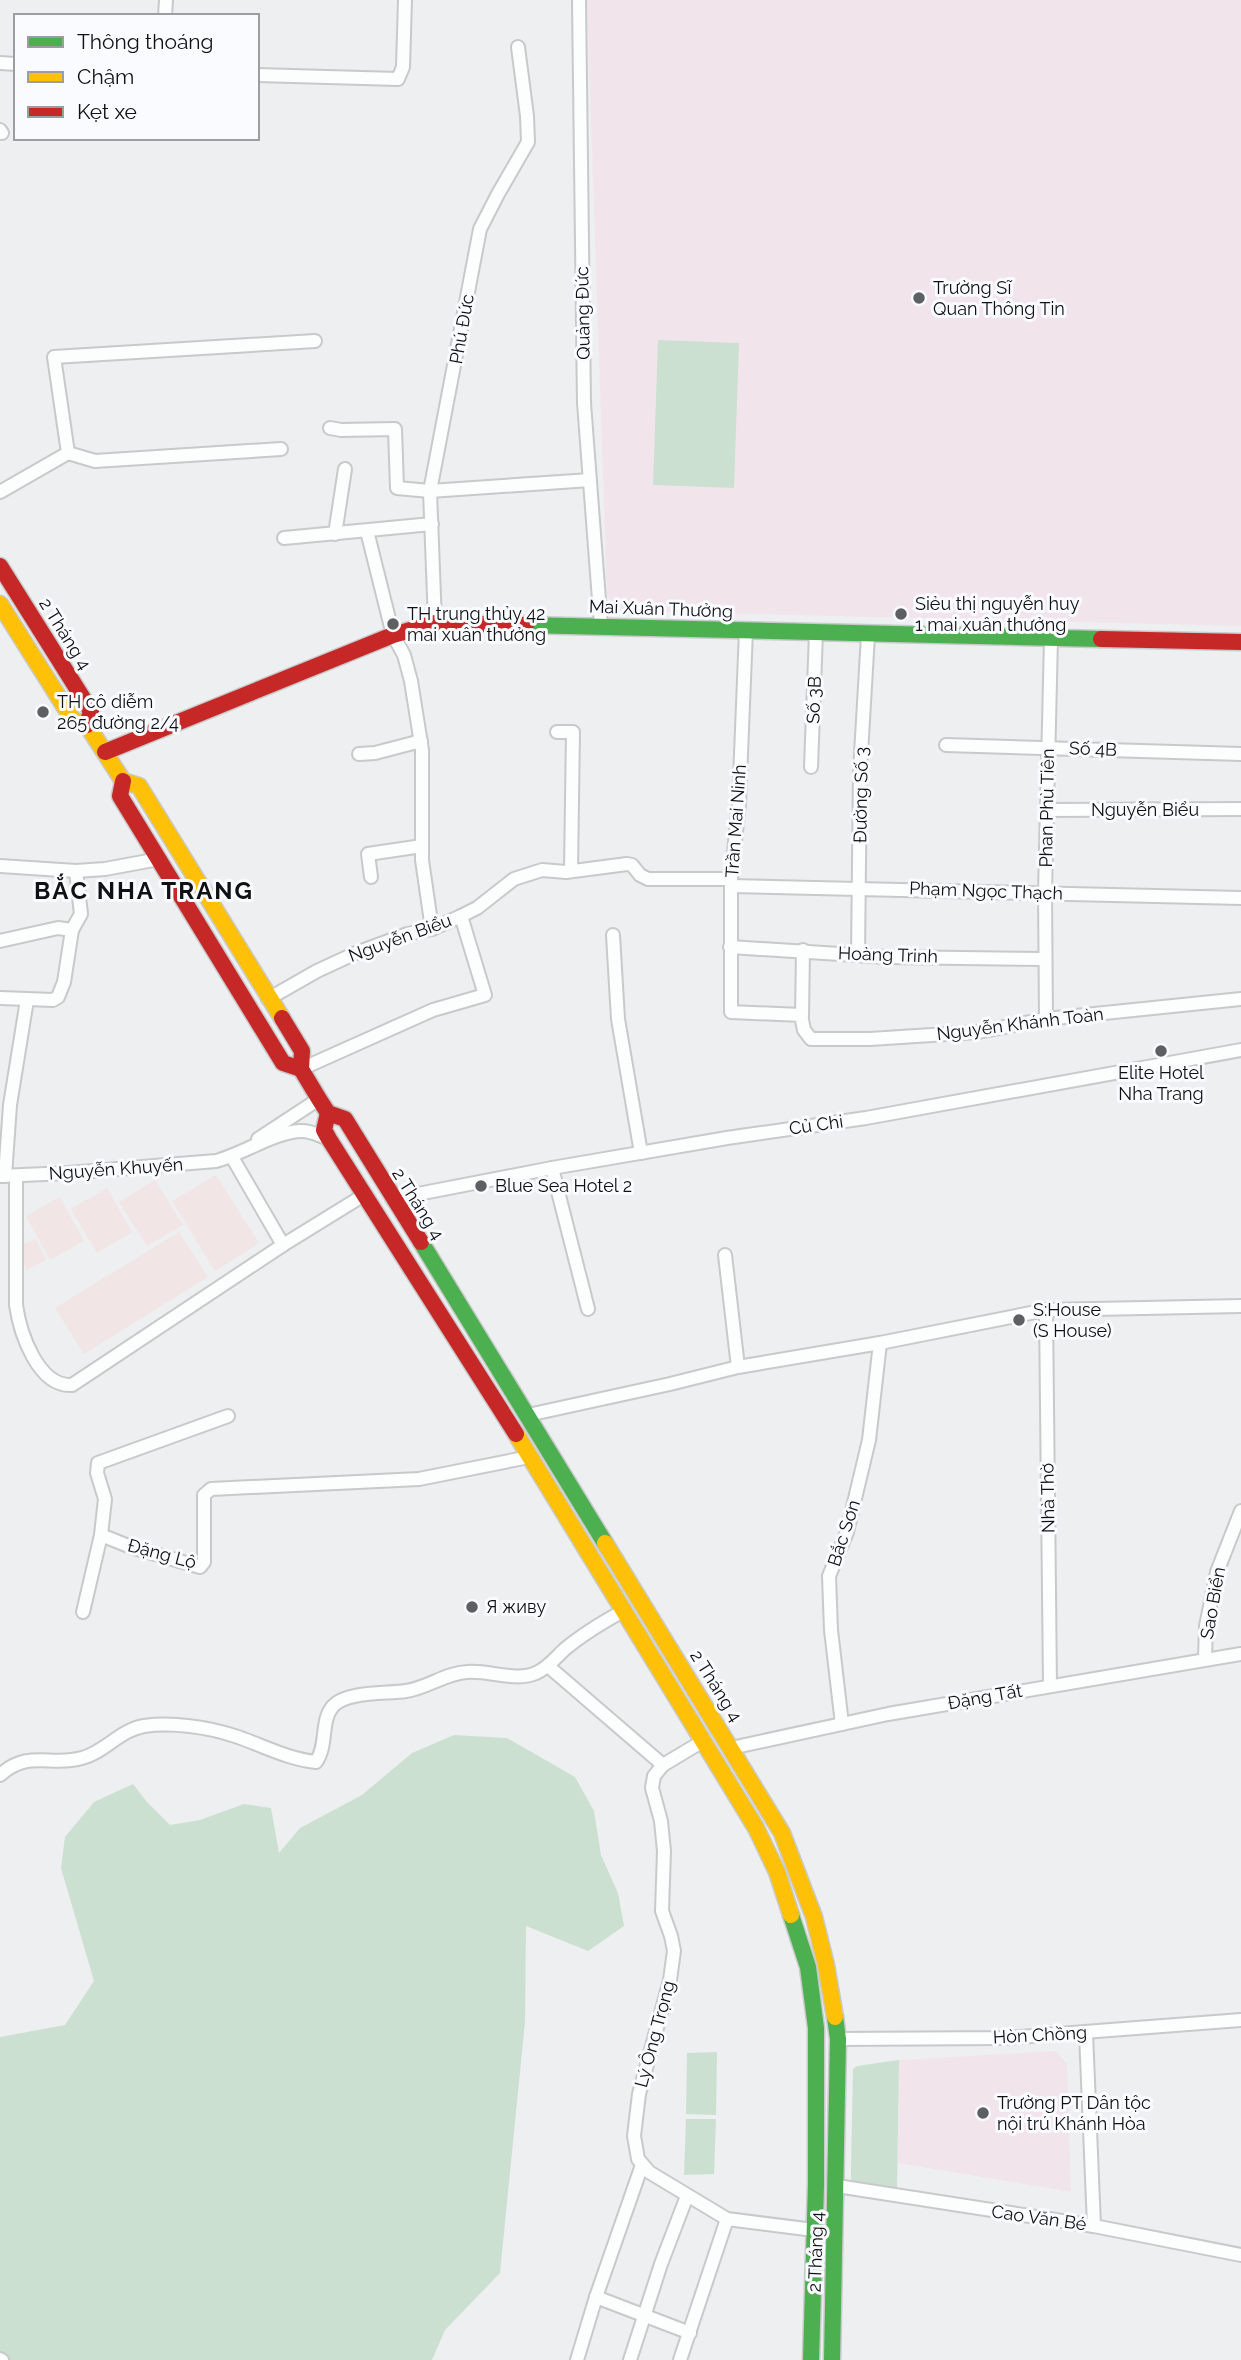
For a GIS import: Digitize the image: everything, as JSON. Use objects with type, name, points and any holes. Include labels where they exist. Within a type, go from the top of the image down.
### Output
[{"type":"main road","name":"2 Tháng 4","points":[[0,566],[90,711],[87,725]]},
{"type":"main road","name":"2 Tháng 4","points":[[0,604],[73,720],[87,725],[123,781],[139,786],[302,1051],[301,1069],[328,1114],[345,1119],[788,1844],[816,1919],[834,2000],[838,2039],[832,2360]]},
{"type":"main road","name":"Mai Xuân Thưởng","points":[[105,752],[393,635],[435,623],[1241,642]]},
{"type":"main road","name":"2 Tháng 4","points":[[123,781],[120,796],[283,1063],[301,1069]]},
{"type":"main road","name":"2 Tháng 4","points":[[328,1114],[324,1130],[329,1139],[507,1419],[756,1828],[777,1872],[808,1967],[816,2028],[811,2360]]},
{"type":"main road","points":[[507,1419],[528,1415]]},
{"type":"main road","points":[[714,1758],[731,1748]]},
{"type":"main road","points":[[816,2028],[838,2039]]},
{"type":"street","points":[[259,75],[400,77],[403,67],[405,0]]},
{"type":"street","name":"Quảng Đức","points":[[579,0],[584,403],[601,626]]},
{"type":"street","name":"Phú Đức","points":[[435,623],[430,491],[480,229],[528,142],[518,47]]},
{"type":"street","points":[[68,453],[54,357],[315,341]]},
{"type":"street","points":[[330,428],[394,429],[397,488],[430,491],[590,480]]},
{"type":"street","points":[[0,492],[68,453],[96,461],[281,449]]},
{"type":"street","points":[[335,534],[345,469]]},
{"type":"street","points":[[284,538],[432,524]]},
{"type":"street","points":[[367,531],[393,635],[404,654],[421,741],[422,846],[432,929]]},
{"type":"street","name":"Trần Mai Ninh","points":[[746,631],[739,804],[731,883],[731,1012],[802,1016]]},
{"type":"street","name":"Số 3B","points":[[811,767],[816,633]]},
{"type":"street","name":"Đường Số 3","points":[[858,955],[860,771],[868,635]]},
{"type":"street","name":"Phan Phù Tiên","points":[[1046,1019],[1045,893],[1051,638]]},
{"type":"street","points":[[557,732],[573,732],[571,871]]},
{"type":"street","points":[[359,754],[421,741]]},
{"type":"street","name":"Số 4B","points":[[946,745],[1241,754]]},
{"type":"street","name":"Nguyễn Biểu","points":[[1048,810],[1241,809]]},
{"type":"street","points":[[371,877],[368,854],[422,846]]},
{"type":"street","points":[[0,866],[76,871],[105,869],[159,859]]},
{"type":"street","name":"Nguyễn Biểu","points":[[268,999],[317,971],[356,953],[407,934],[432,929],[461,916],[477,908],[514,879],[542,870],[571,871],[627,864],[648,879],[731,883]]},
{"type":"street","points":[[0,998],[53,1000],[58,997],[64,982],[72,930],[81,914],[76,871]]},
{"type":"street","name":"Phạm Ngọc Thạch","points":[[731,883],[1241,898]]},
{"type":"street","points":[[301,1069],[433,1010],[485,995],[461,916]]},
{"type":"street","points":[[0,941],[58,929],[72,930]]},
{"type":"street","points":[[612,935],[618,1019],[641,1153]]},
{"type":"street","name":"Hoàng Trinh","points":[[730,947],[914,958],[1045,959]]},
{"type":"street","points":[[802,1016],[803,950]]},
{"type":"street","name":"Nguyễn Khánh Toàn","points":[[802,1016],[806,1035],[820,1040],[978,1032],[1046,1019],[1241,999]]},
{"type":"street","points":[[27,1000],[6,1096],[7,1176],[19,1325],[23,1338],[48,1378],[63,1386],[72,1385],[283,1245],[364,1195]]},
{"type":"street","name":"Củ Chi","points":[[392,1199],[552,1168],[866,1118],[1241,1050]]},
{"type":"street","name":"Nguyễn Khuyến","points":[[232,1157],[319,1099]]},
{"type":"street","name":"Nguyễn Khuyến","points":[[7,1176],[179,1166],[232,1157],[293,1132],[312,1132],[329,1139]]},
{"type":"street","points":[[232,1157],[283,1245]]},
{"type":"street","points":[[552,1168],[588,1308]]},
{"type":"street","points":[[725,1255],[738,1367]]},
{"type":"street","points":[[528,1415],[738,1367],[880,1343],[1046,1310],[1241,1306]]},
{"type":"street","name":"Nhà Thờ","points":[[1046,1310],[1050,1686]]},
{"type":"street","name":"Bắc Sơn","points":[[842,1724],[831,1630],[829,1576],[847,1532],[869,1440],[880,1343]]},
{"type":"street","points":[[83,1612],[101,1535],[104,1499],[97,1473],[98,1463],[228,1416]]},
{"type":"street","name":"Đặng Lộ","points":[[101,1535],[131,1547],[200,1567],[204,1562],[204,1495],[211,1489],[419,1479],[529,1457]]},
{"type":"street","name":"Sao Biển","points":[[1205,1658],[1206,1626],[1217,1572],[1241,1511]]},
{"type":"street","points":[[0,1775],[11,1766],[22,1762],[80,1759],[133,1729],[154,1726],[225,1733],[277,1753],[316,1762],[322,1751],[328,1715],[332,1708],[344,1700],[370,1694],[409,1691],[463,1672],[521,1676],[535,1674],[580,1637],[623,1611]]},
{"type":"street","name":"Đặng Tất","points":[[731,1748],[842,1724],[1205,1658],[1241,1654]]},
{"type":"street","points":[[548,1666],[663,1765],[703,1741]]},
{"type":"street","name":"Lý Ông Trọng","points":[[642,2165],[638,2159],[634,2136],[639,2094],[670,1980],[674,1951],[662,1911],[664,1851],[661,1821],[652,1788],[654,1776],[663,1765]]},
{"type":"street","name":"Hòn Chồng","points":[[838,2039],[962,2040],[1241,2020]]},
{"type":"street","points":[[1086,2033],[1094,2226]]},
{"type":"street","points":[[577,2360],[642,2165],[727,2219],[814,2230]]},
{"type":"street","name":"Cao Văn Bé","points":[[837,2186],[1094,2226],[1241,2255]]},
{"type":"street","points":[[629,2360],[687,2196]]},
{"type":"street","points":[[680,2360],[727,2219]]},
{"type":"street","points":[[596,2297],[690,2333]]},
{"type":"shaded area","name":"Trường Sĩ Quan Thông Tin","points":[[587,0],[1241,0],[1241,626],[628,611],[614,604],[607,596]]},
{"type":"shaded area","points":[[216,1175],[259,1243],[215,1271],[172,1201]]},
{"type":"shaded area","points":[[155,1180],[183,1225],[147,1246],[119,1202]]},
{"type":"shaded area","points":[[107,1188],[132,1232],[97,1253],[71,1209]]},
{"type":"shaded area","points":[[60,1197],[84,1241],[50,1260],[26,1216]]},
{"type":"shaded area","points":[[179,1232],[208,1277],[84,1354],[55,1308]]},
{"type":"shaded area","points":[[36,1239],[46,1260],[27,1270],[18,1246]]},
{"type":"shaded area","name":"Trường PT Dân tộc nội trú Khánh Hòa","points":[[1056,2051],[1067,2064],[1071,2192],[898,2163],[899,2060]]},
{"type":"green space","points":[[658,340],[739,343],[734,488],[653,485]]},
{"type":"green space","points":[[454,1735],[507,1738],[575,1777],[594,1811],[601,1855],[618,1893],[624,1926],[588,1951],[526,1926],[525,2022],[500,2273],[445,2330],[432,2360],[0,2360],[0,2037],[65,2025],[94,1981],[61,1868],[65,1837],[94,1802],[133,1784],[170,1825],[200,1820],[244,1804],[271,1808],[279,1853],[300,1828],[362,1795],[412,1753]]},
{"type":"green space","points":[[717,2052],[716,2115],[686,2114],[687,2053]]},
{"type":"green space","points":[[899,2060],[897,2191],[851,2180],[851,2167],[853,2069],[857,2066]]},
{"type":"green space","points":[[686,2119],[716,2119],[714,2174],[684,2175]]},
{"type":"traffic: fast","points":[[526,625],[1101,639]]},
{"type":"traffic: fast","points":[[421,1242],[605,1543]]},
{"type":"traffic: fast","points":[[791,1915],[808,1967],[816,2028],[816,2184],[811,2360]]},
{"type":"traffic: fast","points":[[832,2360],[838,2039],[835,2017]]},
{"type":"traffic: slow","points":[[0,604],[73,720],[87,725],[123,781],[139,786],[282,1018]]},
{"type":"traffic: slow","points":[[516,1434],[756,1828],[777,1872],[791,1915]]},
{"type":"traffic: slow","points":[[605,1543],[782,1833],[814,1917],[835,2017]]},
{"type":"traffic: jam","points":[[0,566],[91,711],[87,725]]},
{"type":"traffic: jam","points":[[105,752],[393,635],[435,623],[526,625]]},
{"type":"traffic: jam","points":[[1101,639],[1241,642]]},
{"type":"traffic: jam","points":[[123,781],[120,796],[283,1063],[301,1069]]},
{"type":"traffic: jam","points":[[282,1018],[302,1051],[301,1069],[319,1099],[328,1113],[345,1119],[421,1242]]},
{"type":"traffic: jam","points":[[328,1113],[324,1130],[329,1139],[516,1434]]},
{"type":"place","name":"Trường Sĩ Quan Thông Tin","points":[[919,298]]},
{"type":"place","name":"Siẻu thị nguyễn huy 1 mai xuân thưởng","points":[[901,614]]},
{"type":"place","name":"TH trung thủy 42 mai xuân thưởng","points":[[393,624]]},
{"type":"place","name":"TH cô diễm 265 đường 2/4","points":[[43,712]]},
{"type":"place","name":"Elite Hotel Nha Trang","points":[[1161,1051]]},
{"type":"place","name":"Blue Sea Hotel 2","points":[[481,1186]]},
{"type":"place","name":"S:House (S House)","points":[[1019,1320]]},
{"type":"place","name":"Я живу","points":[[472,1607]]},
{"type":"place","name":"Trường PT Dân tộc nội trú Khánh Hòa","points":[[983,2113]]},
{"type":"district","name":"BẮC NHA TRANG","points":[[144,891]]}]
